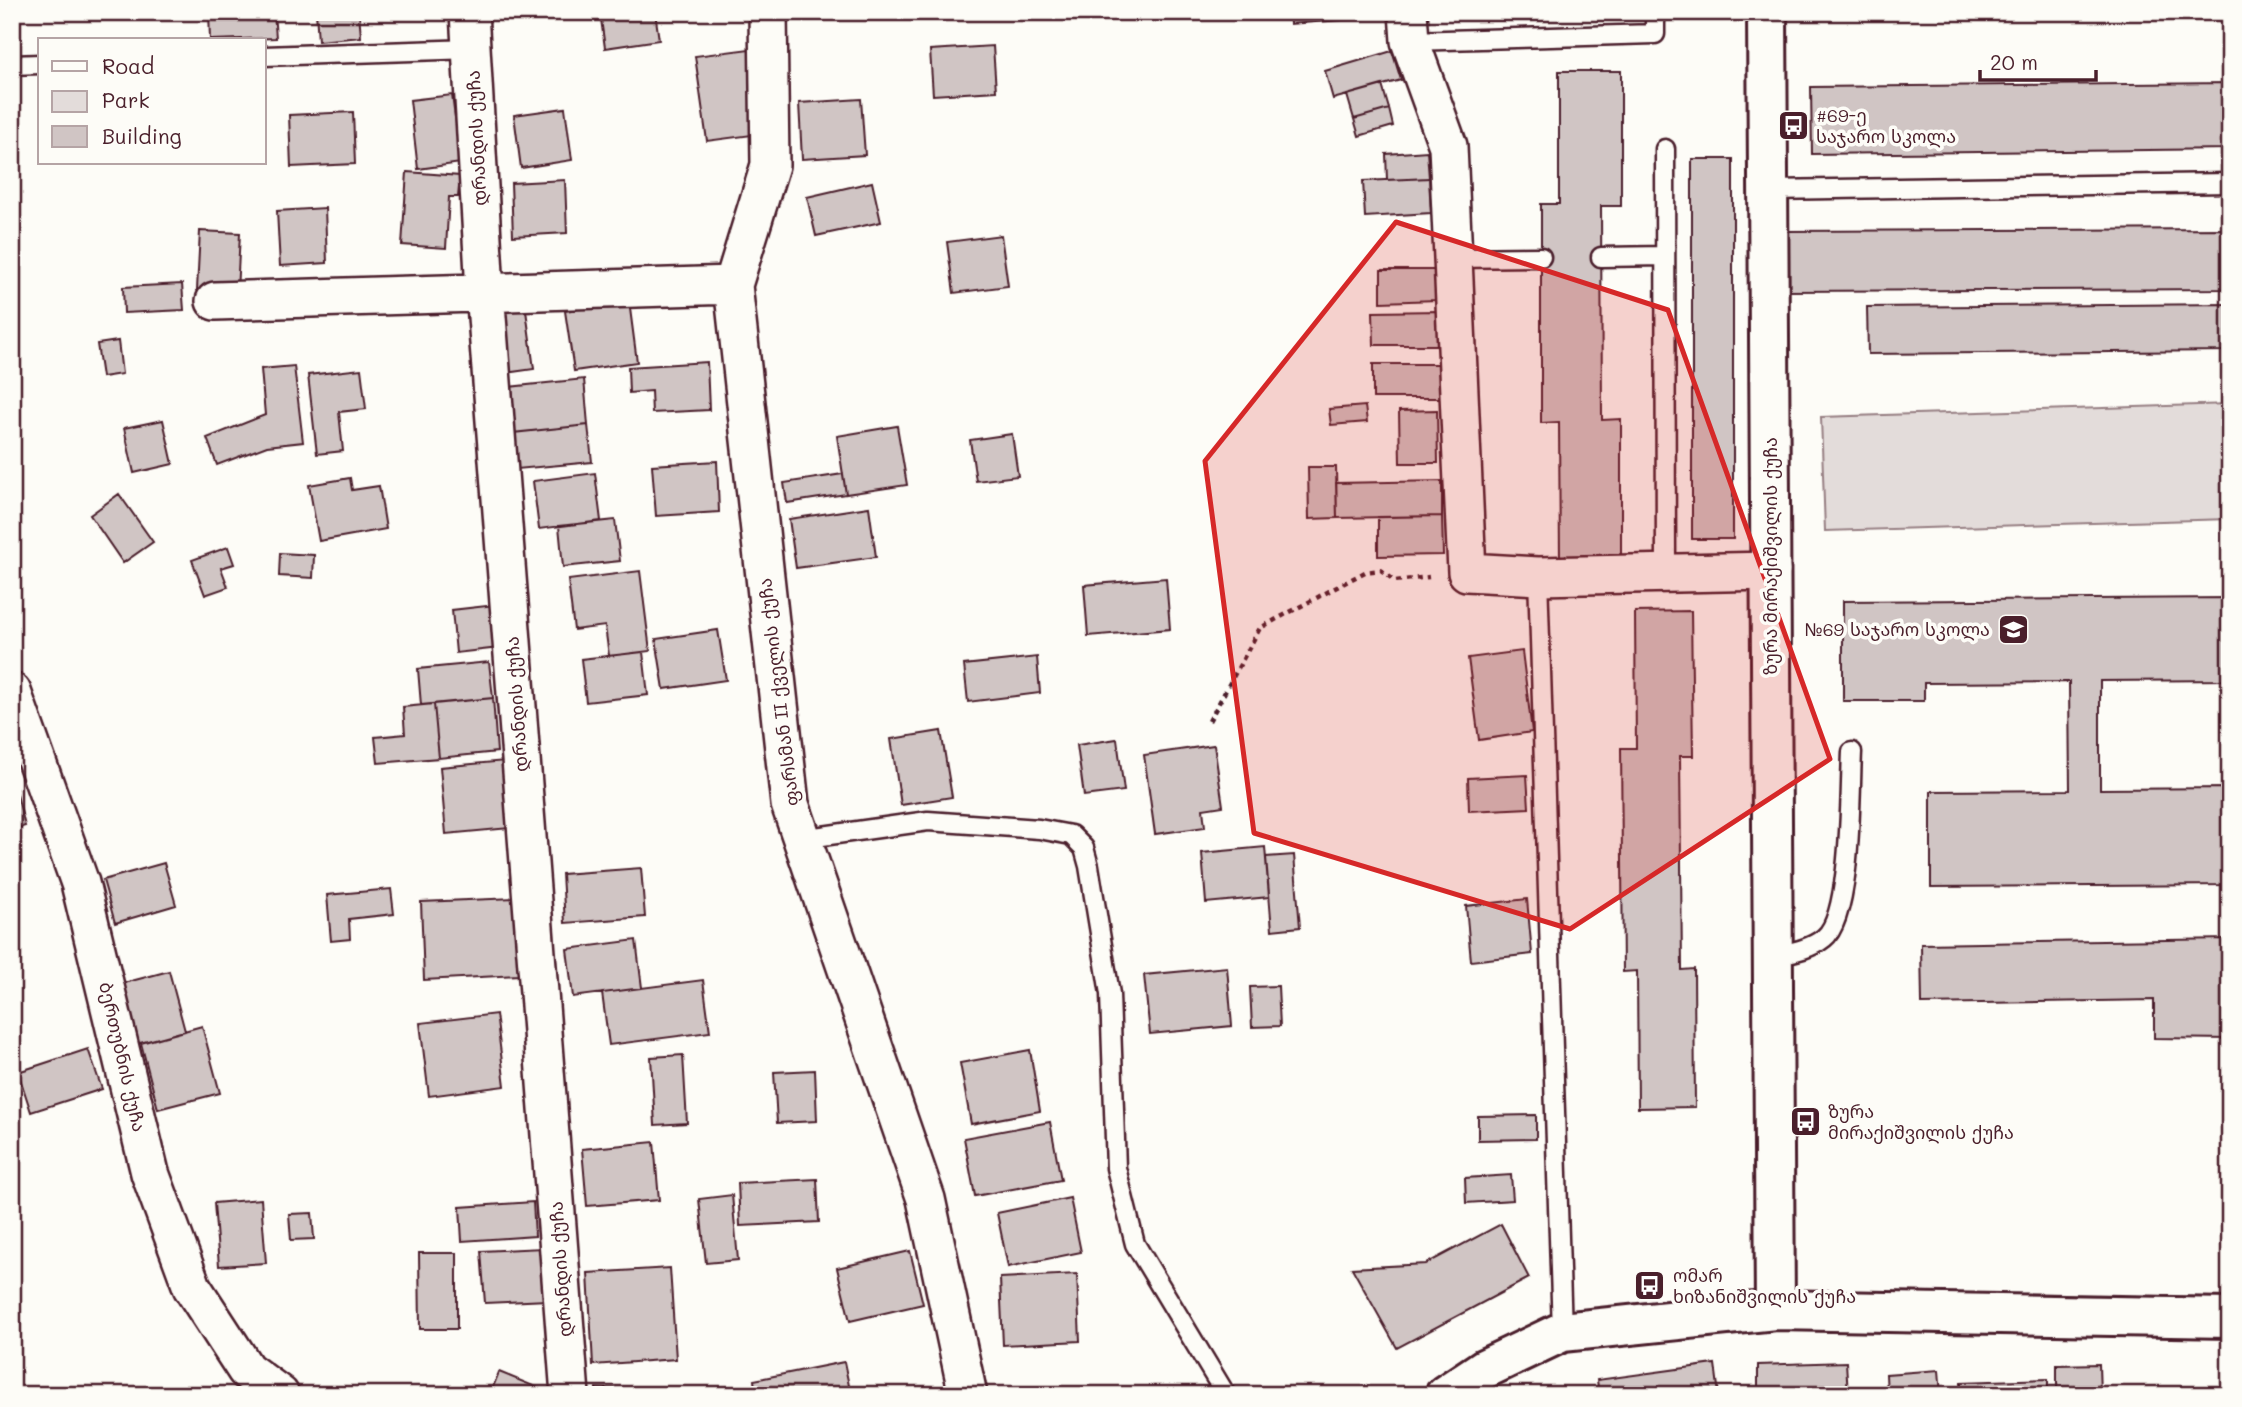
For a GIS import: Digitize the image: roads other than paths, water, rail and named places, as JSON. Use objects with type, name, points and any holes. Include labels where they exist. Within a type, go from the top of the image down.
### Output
[{"type":"street","name":"დრანდის ქუჩა","points":[[469,12],[485,291],[570,1395]]},
{"type":"street","name":"ფარსმან II ქველის ქუჩა","points":[[768,12],[770,165],[733,285],[790,804],[926,1199],[968,1395]]},
{"type":"street","name":"ზურა მირაქიშვილის ქუჩა","points":[[1767,12],[1776,1310]]},
{"type":"street","points":[[1409,27],[1448,146],[1467,572],[1538,576],[1771,571]]},
{"type":"street","points":[[215,301],[733,285]]},
{"type":"street","name":"ბერთუბნის ქუჩა","points":[[12,692],[80,883],[150,1173],[192,1287],[246,1370],[280,1395]]},
{"type":"street","points":[[1445,1395],[1484,1369],[1562,1332],[1776,1310],[2230,1318]]},
{"type":"lane","points":[[1409,27],[1655,34],[1655,12]]},
{"type":"lane","points":[[266,57],[472,49]]},
{"type":"lane","points":[[12,65],[38,64]]},
{"type":"lane","points":[[1665,149],[1666,574]]},
{"type":"lane","points":[[1768,190],[2230,183]]},
{"type":"lane","points":[[1601,257],[1665,256]]},
{"type":"lane","points":[[1453,258],[1541,257]]},
{"type":"lane","points":[[1538,576],[1562,1332]]},
{"type":"lane","points":[[1773,956],[1804,950],[1826,937],[1838,916],[1844,892],[1852,752]]},
{"type":"lane","points":[[802,839],[928,821],[1039,829],[1071,835],[1084,848],[1110,995],[1116,1168],[1135,1244],[1226,1395]]},
{"type":"place","name":"#69-ე საჯარო სკოლა","points":[[1793,126]]},
{"type":"place","name":"№69 საჯარო სკოლა","points":[[2013,630]]},
{"type":"place","name":"ზურა მირაქიშვილის ქუჩა","points":[[1805,1122]]},
{"type":"place","name":"ომარ ხიზანიშვილის ქუჩა","points":[[1650,1286]]}]
